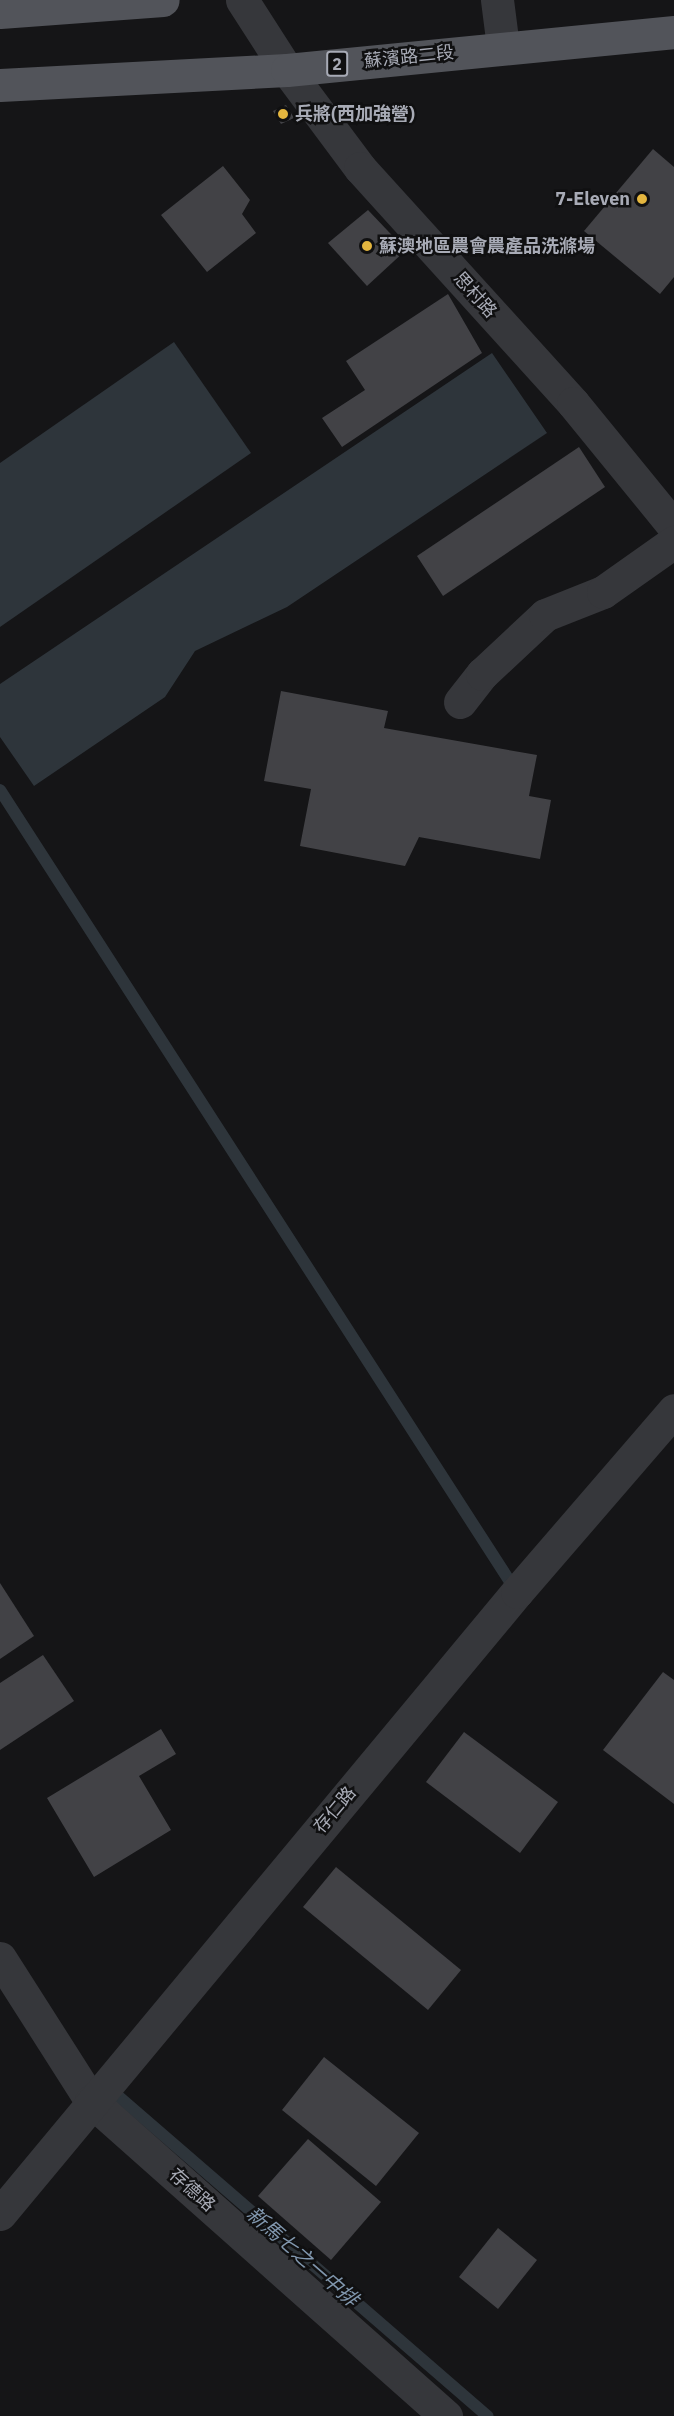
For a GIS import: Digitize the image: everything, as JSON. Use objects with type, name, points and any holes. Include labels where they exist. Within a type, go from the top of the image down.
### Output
[{"type":"main road","points":[[0,12],[163,0]]},
{"type":"main road","name":"蘇濱路二段","points":[[0,85],[287,70],[674,32]]},
{"type":"street","name":"思村路","points":[[242,0],[287,70],[360,168],[573,403],[674,527]]},
{"type":"street","points":[[497,0],[503,47]]},
{"type":"street","points":[[460,702],[482,674],[545,615],[603,592],[674,542]]},
{"type":"street","name":"存仁路","points":[[0,2214],[92,2101],[674,1410]]},
{"type":"street","name":"存德路","points":[[0,1958],[92,2101],[446,2416]]},
{"type":"shaded area","points":[[174,342],[251,453],[0,627],[0,463]]},
{"type":"shaded area","points":[[492,353],[547,433],[287,607],[195,651],[165,697],[34,786],[0,737],[0,684]]},
{"type":"building","name":"兵將(西加強營)","points":[[286,105],[294,118],[281,124],[273,111]]},
{"type":"building","name":"7-Eleven","points":[[653,149],[674,167],[674,277],[660,294],[584,231]]},
{"type":"building","points":[[223,166],[250,200],[242,214],[256,233],[207,272],[161,215]]},
{"type":"building","name":"蘇澳地區農會農產品洗滌場","points":[[368,210],[406,250],[367,286],[328,243]]},
{"type":"building","points":[[448,294],[482,353],[342,447],[322,418],[365,390],[346,361]]},
{"type":"building","points":[[579,447],[605,487],[443,596],[417,556]]},
{"type":"building","points":[[281,691],[388,711],[384,728],[537,755],[529,796],[551,800],[540,859],[419,837],[405,866],[300,846],[311,789],[264,781]]},
{"type":"building","points":[[0,1583],[34,1636],[0,1659]]},
{"type":"building","points":[[43,1655],[74,1701],[0,1750],[0,1683]]},
{"type":"building","points":[[663,1672],[674,1680],[674,1804],[603,1750]]},
{"type":"building","points":[[161,1729],[176,1754],[139,1776],[171,1830],[94,1877],[47,1798]]},
{"type":"building","points":[[464,1732],[558,1802],[520,1853],[426,1782]]},
{"type":"building","points":[[336,1867],[461,1970],[428,2010],[303,1907]]},
{"type":"building","points":[[324,2057],[419,2133],[376,2186],[282,2110]]},
{"type":"building","points":[[308,2139],[381,2202],[331,2260],[258,2196]]},
{"type":"building","points":[[498,2228],[537,2260],[498,2309],[459,2277]]},
{"type":"waterway","points":[[0,790],[516,1591]]},
{"type":"waterway","name":"新馬七之一中排","points":[[118,2096],[488,2416]]},
{"type":"place","name":"兵將(西加強營)","points":[[283,114]]},
{"type":"place","name":"7-Eleven","points":[[642,199]]},
{"type":"place","name":"蘇澳地區農會農產品洗滌場","points":[[367,246]]}]
